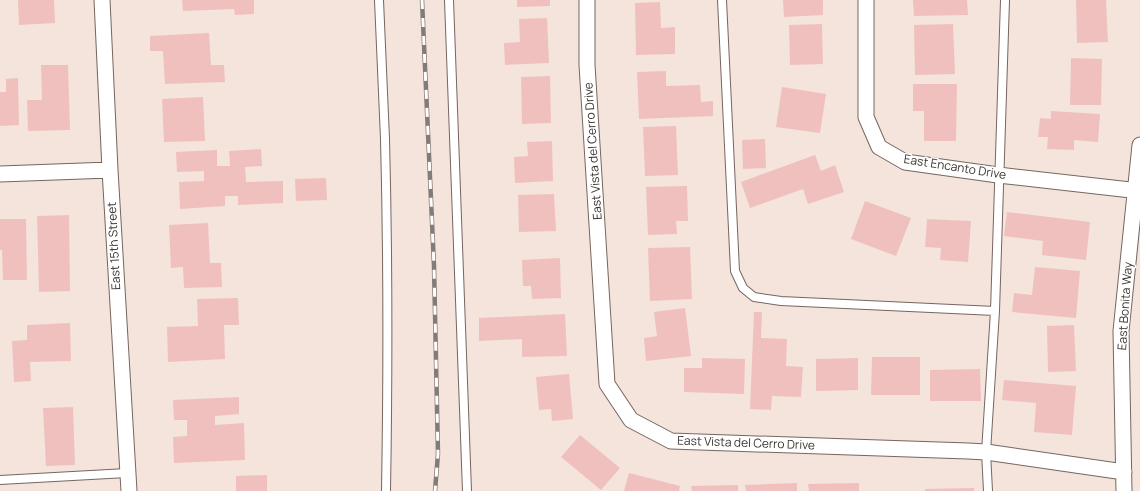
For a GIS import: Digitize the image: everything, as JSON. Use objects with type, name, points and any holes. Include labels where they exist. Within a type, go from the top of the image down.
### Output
[{"type":"street","name":"East 15th Street","points":[[102,0],[128,491]]},
{"type":"street","name":"East Vista del Cerro Drive","points":[[587,0],[587,65],[607,384],[631,420],[671,441],[986,452],[1124,472]]},
{"type":"street","name":"East Encanto Drive","points":[[866,0],[866,117],[879,148],[904,162],[998,175],[1138,190]]},
{"type":"street","name":"East Bonita Way","points":[[1124,491],[1121,330],[1138,190],[1140,146]]},
{"type":"street","points":[[0,174],[110,170]]},
{"type":"lane","points":[[378,0],[385,138],[387,278],[386,491]]},
{"type":"lane","points":[[449,0],[467,491]]},
{"type":"lane","points":[[722,0],[735,271],[743,288],[754,297],[781,300],[994,311]]},
{"type":"lane","points":[[988,491],[986,452],[994,311],[1005,0]]},
{"type":"lane","points":[[0,480],[128,473]]},
{"type":"building","points":[[18,0],[54,0],[55,23],[19,25]]},
{"type":"building","points":[[182,0],[254,0],[254,14],[235,15],[234,9],[183,11]]},
{"type":"building","points":[[517,0],[550,0],[550,6],[517,7]]},
{"type":"building","points":[[783,0],[823,0],[823,15],[784,17]]},
{"type":"building","points":[[913,0],[967,0],[968,15],[914,16]]},
{"type":"building","points":[[1076,0],[1106,0],[1108,42],[1077,43]]},
{"type":"building","points":[[660,2],[661,28],[675,27],[675,54],[636,55],[635,3]]},
{"type":"building","points":[[547,18],[549,63],[505,65],[504,43],[520,42],[519,19]]},
{"type":"building","points":[[822,24],[823,64],[790,65],[789,25]]},
{"type":"building","points":[[953,24],[955,74],[915,75],[914,25]]},
{"type":"building","points":[[209,33],[211,65],[224,65],[225,82],[165,84],[163,51],[150,51],[150,36]]},
{"type":"building","points":[[1071,58],[1102,59],[1101,105],[1070,105]]},
{"type":"building","points":[[41,65],[68,65],[70,130],[28,131],[27,100],[42,100]]},
{"type":"building","points":[[666,71],[666,86],[700,85],[701,102],[713,101],[713,116],[639,119],[637,72]]},
{"type":"building","points":[[550,76],[551,123],[522,124],[521,77]]},
{"type":"building","points":[[18,78],[19,125],[0,126],[0,92],[6,92],[6,79]]},
{"type":"building","points":[[913,84],[957,84],[956,141],[924,141],[924,111],[913,111]]},
{"type":"building","points":[[782,87],[826,94],[820,133],[776,127]]},
{"type":"building","points":[[203,97],[205,141],[164,142],[162,99]]},
{"type":"building","points":[[1051,111],[1100,114],[1098,142],[1074,140],[1074,150],[1047,149],[1048,137],[1038,137],[1040,118],[1051,119]]},
{"type":"building","points":[[676,126],[678,175],[645,176],[643,127]]},
{"type":"building","points":[[765,139],[766,168],[743,169],[742,140]]},
{"type":"building","points":[[552,141],[553,181],[515,183],[514,157],[528,156],[527,142]]},
{"type":"building","points":[[261,149],[262,166],[245,167],[246,182],[283,181],[283,203],[238,205],[238,196],[225,196],[225,206],[180,209],[179,182],[204,181],[204,171],[177,172],[176,152],[217,150],[217,166],[230,166],[229,151]]},
{"type":"building","points":[[815,155],[821,171],[835,165],[844,192],[808,204],[803,189],[750,208],[741,182]]},
{"type":"building","points":[[326,178],[327,200],[296,201],[295,179]]},
{"type":"building","points":[[687,186],[688,221],[676,221],[677,234],[648,235],[646,187]]},
{"type":"building","points":[[554,194],[556,231],[519,232],[518,195]]},
{"type":"building","points":[[865,201],[911,218],[896,256],[851,239]]},
{"type":"building","points":[[1007,212],[1090,222],[1086,260],[1042,255],[1043,241],[1004,236]]},
{"type":"building","points":[[69,215],[70,291],[39,292],[37,216]]},
{"type":"building","points":[[0,219],[26,219],[27,280],[3,280],[2,250],[0,250]]},
{"type":"building","points":[[927,219],[971,221],[968,262],[940,260],[941,248],[925,247]]},
{"type":"building","points":[[208,223],[210,263],[221,263],[222,287],[184,288],[183,267],[171,268],[169,225]]},
{"type":"building","points":[[690,247],[692,299],[650,301],[648,248]]},
{"type":"building","points":[[560,258],[561,298],[532,299],[531,286],[523,286],[522,260]]},
{"type":"building","points":[[1035,267],[1080,271],[1076,318],[1012,312],[1014,293],[1032,295]]},
{"type":"building","points":[[238,298],[239,325],[224,325],[225,359],[168,362],[167,327],[198,326],[197,299]]},
{"type":"building","points":[[685,308],[691,356],[646,361],[644,338],[657,336],[654,312]]},
{"type":"building","points":[[754,312],[762,312],[761,338],[787,339],[786,366],[803,367],[801,397],[772,396],[771,410],[750,409]]},
{"type":"building","points":[[565,314],[567,356],[522,357],[522,339],[479,341],[479,318]]},
{"type":"building","points":[[70,323],[71,361],[30,362],[31,381],[14,382],[12,341],[27,340],[27,325]]},
{"type":"building","points":[[1074,325],[1076,371],[1048,372],[1047,326]]},
{"type":"building","points":[[872,357],[920,357],[920,395],[871,395]]},
{"type":"building","points":[[702,358],[745,359],[744,394],[684,392],[684,368],[702,368]]},
{"type":"building","points":[[858,358],[858,390],[816,391],[816,359]]},
{"type":"building","points":[[980,369],[981,401],[930,401],[930,370]]},
{"type":"building","points":[[569,374],[573,419],[552,421],[551,409],[539,410],[536,377]]},
{"type":"building","points":[[1004,380],[1076,386],[1072,435],[1034,432],[1036,403],[1002,400]]},
{"type":"building","points":[[239,397],[239,414],[215,416],[215,425],[244,423],[245,460],[174,463],[173,437],[187,436],[187,420],[174,420],[173,400]]},
{"type":"building","points":[[73,407],[75,465],[46,466],[43,408]]},
{"type":"building","points":[[580,435],[620,468],[601,490],[561,457]]},
{"type":"building","points":[[629,473],[680,486],[679,491],[624,491]]},
{"type":"building","points":[[267,475],[267,491],[236,491],[236,476]]},
{"type":"building","points":[[797,483],[797,491],[746,491],[745,485]]},
{"type":"building","points":[[859,483],[859,491],[809,491],[808,484]]},
{"type":"building","points":[[738,485],[738,491],[692,491],[691,486]]},
{"type":"building","points":[[974,488],[974,491],[925,491],[925,489]]},
{"type":"railway","points":[[422,0],[434,266],[438,454],[435,491]]}]
